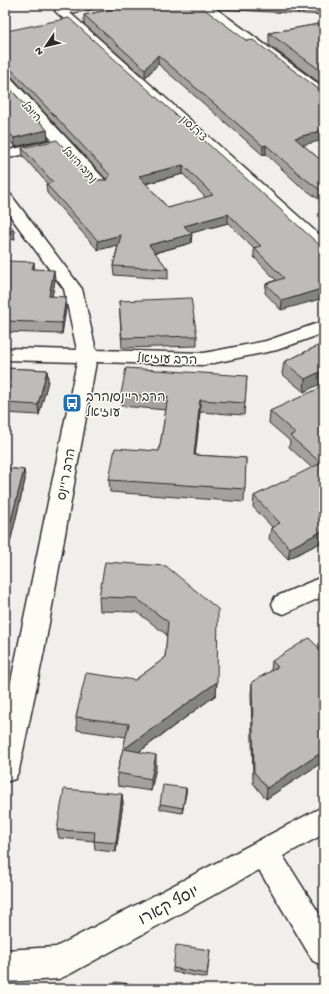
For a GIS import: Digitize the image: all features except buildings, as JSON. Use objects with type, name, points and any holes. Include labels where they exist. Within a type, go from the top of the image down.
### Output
[{"type":"street","name":"צירלסון","points":[[92,5],[61,11],[173,110],[324,248]]},
{"type":"street","points":[[203,5],[324,94]]},
{"type":"street","name":"היובל","points":[[5,80],[60,142]]},
{"type":"street","points":[[5,155],[60,142]]},
{"type":"street","name":"נתיב היובל","points":[[60,142],[101,186]]},
{"type":"street","name":"הרב ריינס","points":[[5,198],[73,289],[88,355],[32,643],[5,770]]},
{"type":"street","name":"הרב עוזיאל","points":[[5,354],[204,359],[270,346],[324,327]]},
{"type":"street","points":[[284,604],[324,585]]},
{"type":"street","name":"יוסף קארו","points":[[5,966],[59,963],[324,819]]},
{"type":"street","points":[[264,852],[324,950]]},
{"type":"place","name":"הרב ריינס/הרב עוזיאל","points":[[72,403]]}]
